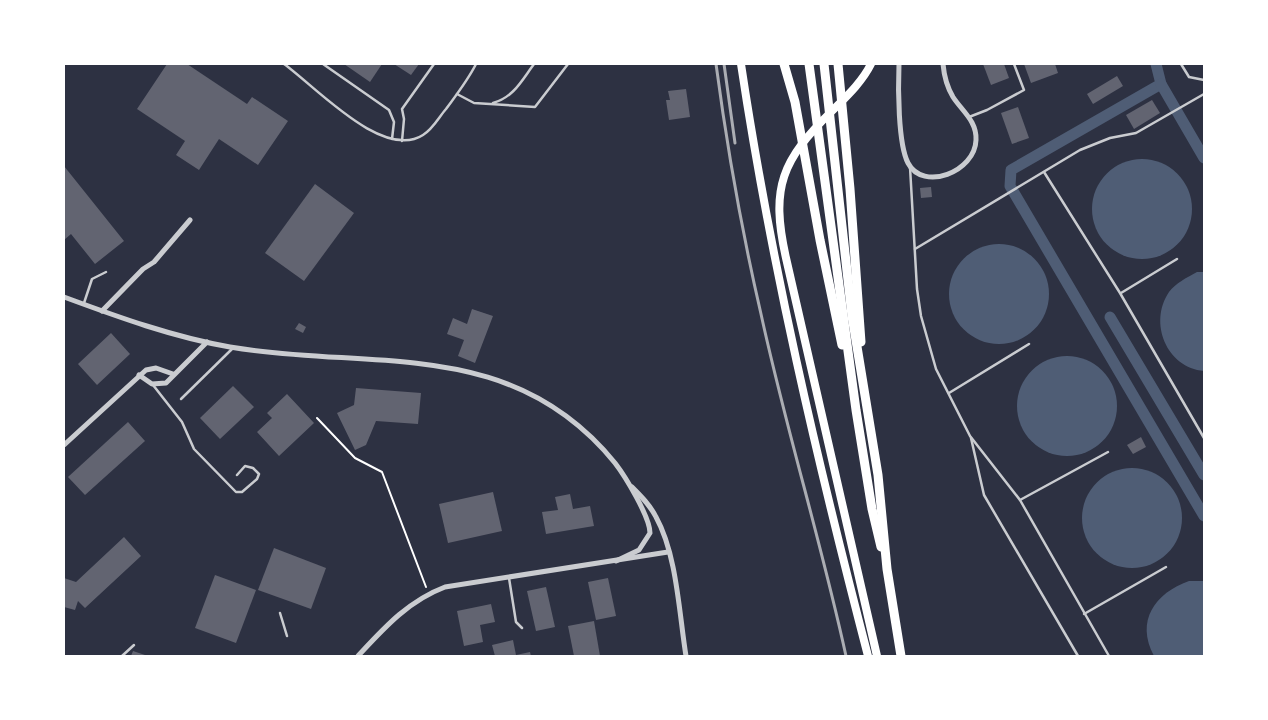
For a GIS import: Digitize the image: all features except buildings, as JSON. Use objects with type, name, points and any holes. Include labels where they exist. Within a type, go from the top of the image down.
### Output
[{"type":"main road","points":[[741,64],[758,179],[801,383],[830,511],[868,656]]},
{"type":"main road","points":[[784,64],[795,102],[822,254],[856,410]]},
{"type":"main road","points":[[809,64],[856,410],[872,509],[887,569]]},
{"type":"main road","points":[[824,64],[849,293],[878,475],[887,569],[901,656]]},
{"type":"main road","points":[[838,64],[855,246],[864,387]]},
{"type":"main road","points":[[871,64],[853,90],[800,144],[787,167],[781,188],[779,208],[782,240],[877,656]]},
{"type":"street","points":[[900,64],[902,130],[905,151],[910,166],[921,174],[937,176],[949,175],[964,165],[972,155],[977,138],[969,117],[950,90],[943,64]]},
{"type":"street","points":[[102,311],[144,269],[154,262],[190,220]]},
{"type":"street","points":[[64,297],[102,311],[233,348],[447,367],[492,377],[532,394],[573,421],[603,449],[655,515],[668,552],[686,656]]},
{"type":"street","points":[[139,375],[152,384],[166,383],[207,342]]},
{"type":"street","points":[[64,445],[139,375],[152,368],[173,374]]},
{"type":"street","points":[[616,562],[639,550],[650,533],[647,518],[629,484]]},
{"type":"street","points":[[358,656],[398,615],[429,594],[454,585],[616,562],[668,552]]},
{"type":"lane","points":[[284,64],[365,127],[392,139],[402,141],[424,134],[457,94],[476,64]]},
{"type":"lane","points":[[323,64],[389,110],[394,122],[392,139]]},
{"type":"lane","points":[[402,141],[404,119],[402,109],[434,64]]},
{"type":"lane","points":[[492,103],[506,99],[513,94],[534,64]]},
{"type":"lane","points":[[457,94],[474,103],[535,107],[543,100],[568,64]]},
{"type":"lane","points":[[969,117],[987,110],[1024,90],[1014,64]]},
{"type":"lane","points":[[1181,64],[1189,76],[1204,80]]},
{"type":"lane","points":[[915,249],[1080,150],[1110,138],[1136,133],[1204,94]]},
{"type":"lane","points":[[910,166],[921,316],[936,369],[970,436],[1020,500],[1109,656]]},
{"type":"lane","points":[[1044,172],[1120,293],[1204,438]]},
{"type":"lane","points":[[1120,293],[1177,259]]},
{"type":"lane","points":[[83,304],[92,278],[106,272]]},
{"type":"lane","points":[[949,393],[1029,344]]},
{"type":"lane","points":[[181,399],[233,348]]},
{"type":"lane","points":[[152,384],[184,427],[194,449],[234,490],[238,493],[242,492],[257,479],[259,474],[253,468],[245,466],[237,475]]},
{"type":"lane","points":[[970,436],[984,496],[1078,656]]},
{"type":"lane","points":[[1020,500],[1108,452]]},
{"type":"lane","points":[[1084,614],[1166,567]]},
{"type":"lane","points":[[508,577],[516,622],[522,628]]},
{"type":"lane","points":[[280,613],[288,636]]},
{"type":"lane","points":[[122,656],[134,645]]},
{"type":"path","points":[[317,418],[355,458],[382,472],[429,594]]},
{"type":"water","points":[[1142,159],[1161,163],[1178,173],[1188,190],[1192,209],[1188,228],[1178,245],[1161,255],[1142,259],[1123,255],[1106,245],[1096,228],[1092,209],[1096,190],[1106,173],[1123,163]]},
{"type":"water","points":[[999,244],[1018,248],[1035,258],[1045,275],[1049,294],[1045,313],[1035,330],[1018,340],[999,344],[980,340],[963,330],[953,313],[949,294],[953,275],[963,258],[980,248]]},
{"type":"water","points":[[1197,272],[1204,272],[1204,371],[1191,368],[1180,362],[1171,353],[1161,330],[1160,317],[1163,304],[1169,292],[1178,283]]},
{"type":"water","points":[[1067,356],[1086,360],[1103,370],[1113,387],[1117,406],[1113,425],[1103,442],[1086,452],[1067,456],[1048,452],[1031,442],[1021,425],[1017,406],[1021,387],[1031,370],[1048,360]]},
{"type":"water","points":[[1132,468],[1151,472],[1168,482],[1178,499],[1182,518],[1178,537],[1168,554],[1151,564],[1132,568],[1113,564],[1096,554],[1086,537],[1082,518],[1086,499],[1096,482],[1113,472]]},
{"type":"water","points":[[1189,581],[1204,581],[1204,656],[1154,656],[1147,631],[1148,620],[1152,610],[1167,593]]},
{"type":"waterway","points":[[1156,64],[1161,84],[1011,170],[1010,186],[1204,516]]},
{"type":"waterway","points":[[1161,84],[1204,158]]},
{"type":"waterway","points":[[1110,317],[1204,475]]},
{"type":"railway","points":[[716,64],[725,127],[754,283],[781,400],[826,570],[846,656]]},
{"type":"railway","points":[[724,64],[735,143]]}]
